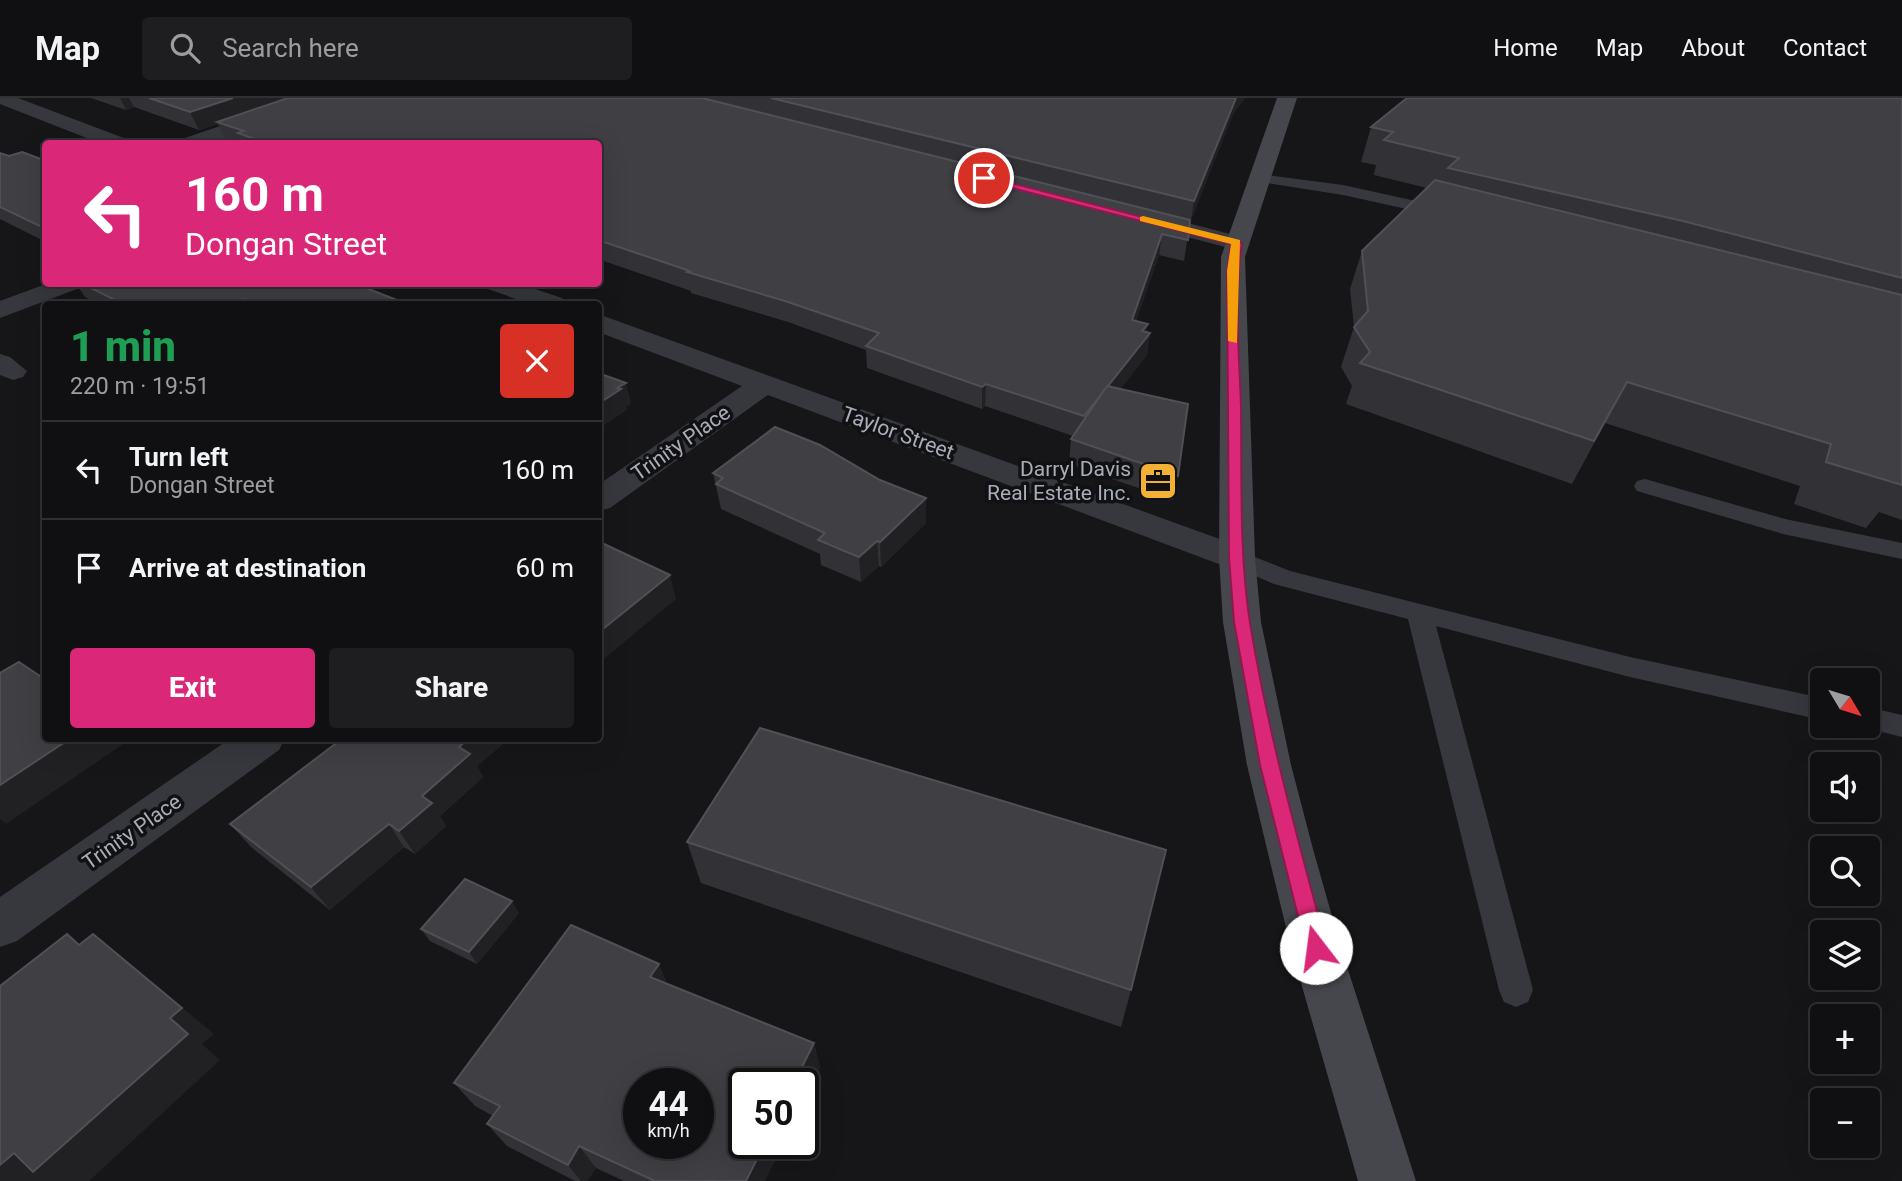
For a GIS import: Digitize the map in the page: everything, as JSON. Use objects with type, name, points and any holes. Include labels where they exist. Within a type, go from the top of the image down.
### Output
[{"type":"main road","points":[[1287,98],[1237,243],[1233,271],[1237,558],[1242,622],[1269,765],[1316,948],[1387,1181]]},
{"type":"street","points":[[1,98],[111,140]]},
{"type":"street","points":[[198,140],[321,98]]},
{"type":"street","points":[[1114,211],[1237,243]]},
{"type":"street","points":[[0,310],[60,287]]},
{"type":"street","points":[[505,287],[545,301]]},
{"type":"street","name":"Taylor Street","points":[[602,323],[1237,558]]},
{"type":"street","name":"Trinity Place","points":[[602,498],[764,384]]},
{"type":"street","name":"Trinity Place","points":[[0,925],[258,742]]},
{"type":"lane","points":[[1259,177],[1343,190],[1457,215]]},
{"type":"lane","points":[[1645,486],[1783,526],[1902,551]]},
{"type":"lane","points":[[1237,558],[1283,579],[1630,667],[1810,706]]},
{"type":"lane","points":[[1420,614],[1516,990]]},
{"type":"lane","points":[[1880,721],[1902,726]]},
{"type":"building","points":[[149,98],[233,98],[190,112]]},
{"type":"building","points":[[288,98],[702,98],[1190,220],[1188,240],[1162,234],[1132,320],[1148,324],[1142,331],[1150,333],[1084,416],[986,384],[982,387],[866,346],[879,333],[687,272],[690,271],[602,241],[602,140],[257,140],[238,133],[244,131],[217,122]]},
{"type":"building","points":[[771,98],[1236,98],[1194,201]]},
{"type":"building","points":[[1407,98],[1902,98],[1902,278],[1683,221],[1448,168],[1459,158],[1384,140],[1393,132],[1371,127]]},
{"type":"building","points":[[22,152],[42,160],[42,227],[0,207],[0,153],[9,156]]},
{"type":"building","points":[[1435,180],[1902,295],[1902,485],[1826,462],[1831,444],[1627,382],[1594,441],[1360,363],[1370,352],[1354,327],[1368,311],[1362,251]]},
{"type":"building","points":[[89,287],[364,287],[399,301],[245,299],[117,301]]},
{"type":"building","points":[[602,374],[626,383],[617,388],[621,389],[602,401]]},
{"type":"building","points":[[1107,386],[1188,404],[1178,476],[1071,439]]},
{"type":"building","points":[[775,427],[820,445],[880,480],[926,498],[880,542],[877,541],[859,557],[818,540],[825,533],[716,484],[723,478],[713,473]]},
{"type":"building","points":[[602,543],[670,575],[602,630]]},
{"type":"building","points":[[19,662],[42,677],[42,742],[65,742],[0,785],[0,673]]},
{"type":"building","points":[[760,728],[1166,850],[1131,990],[687,842]]},
{"type":"building","points":[[338,742],[465,742],[459,747],[470,754],[422,796],[432,803],[399,831],[389,824],[311,887],[230,824]]},
{"type":"building","points":[[465,879],[512,901],[469,952],[421,929]]},
{"type":"building","points":[[571,925],[659,964],[650,977],[814,1043],[802,1068],[728,1068],[728,1159],[757,1159],[746,1181],[655,1181],[579,1146],[568,1165],[487,1124],[500,1106],[454,1083]]},
{"type":"building","points":[[67,934],[79,945],[93,934],[182,1008],[170,1018],[188,1034],[33,1172],[14,1153],[0,1165],[0,986]]},
{"type":"slow traffic","points":[[1143,219],[1237,243],[1233,257],[1233,341]]},
{"type":"place","name":"Darryl Davis Real Estate Inc.","points":[[1158,481]]},
{"type":"route","points":[[984,178],[1237,243],[1233,257],[1234,353],[1237,558],[1242,622],[1269,765],[1316,948]]}]
